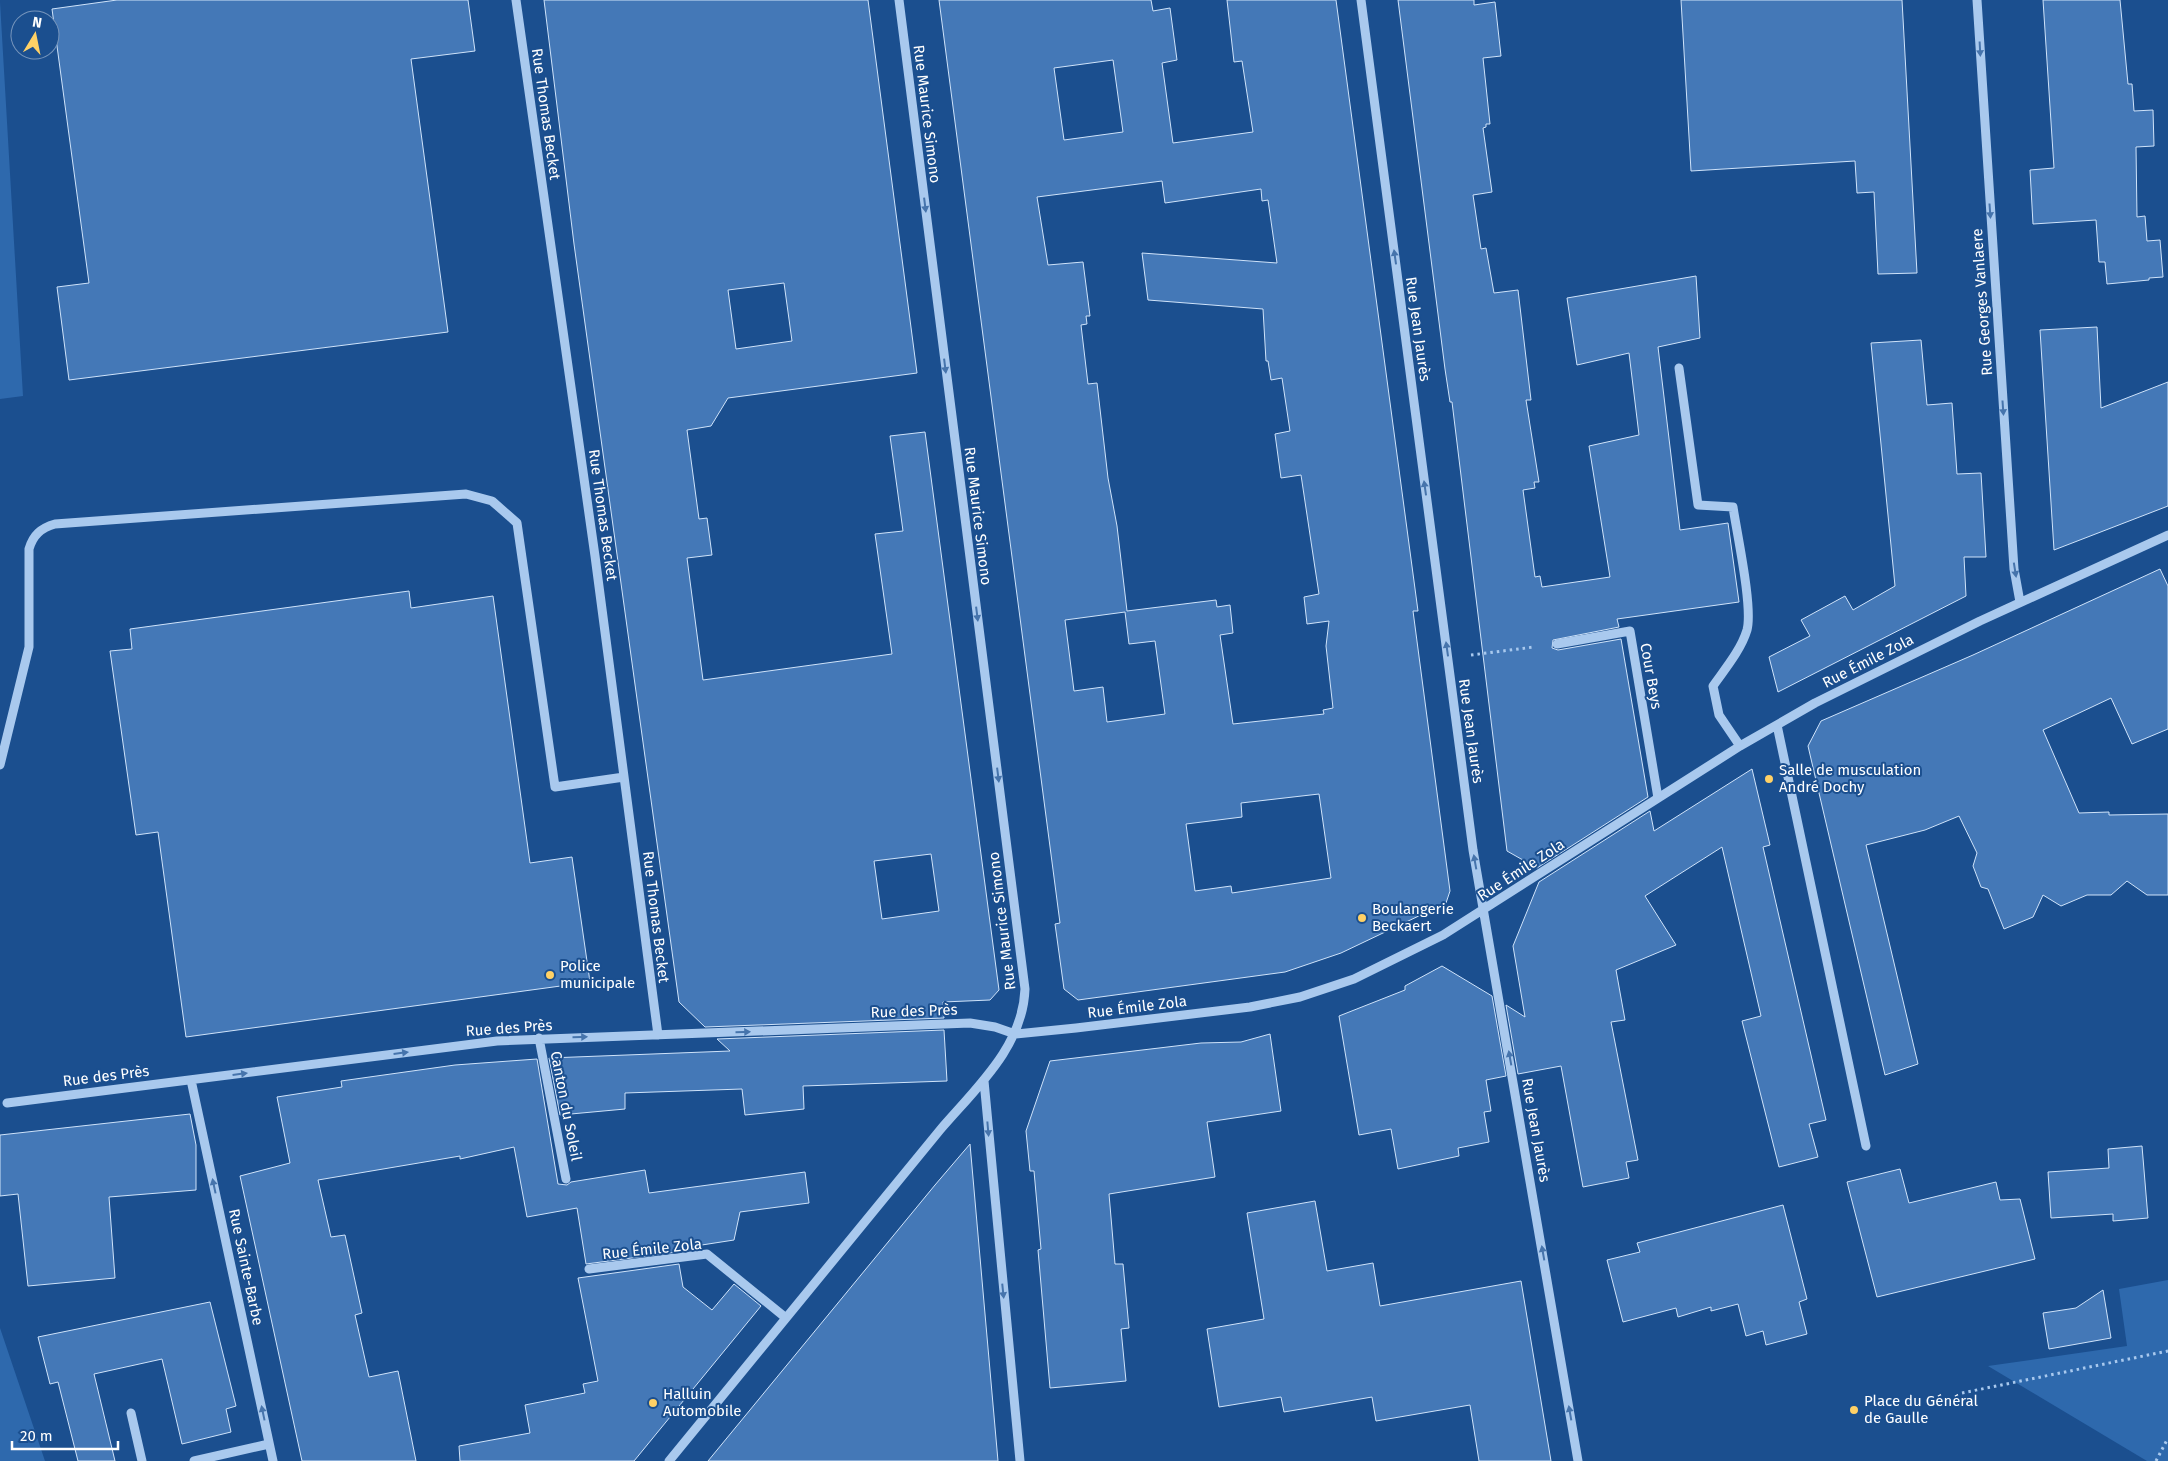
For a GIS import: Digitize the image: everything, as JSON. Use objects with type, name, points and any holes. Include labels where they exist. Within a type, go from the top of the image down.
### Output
[{"type":"street","name":"Rue Thomas Becket","points":[[516,0],[595,556],[658,1035]]},
{"type":"street","name":"Rue Maurice Simono","points":[[899,0],[1025,989],[1023,1009],[1014,1034]]},
{"type":"street","name":"Rue Jean Jaurès","points":[[1361,0],[1473,850],[1578,1461]]},
{"type":"street","name":"Rue Georges Vanlaere","points":[[1977,0],[2014,569],[2020,602]]},
{"type":"street","points":[[1679,368],[1698,505],[1733,507],[1747,601],[1747,629],[1737,651],[1714,686],[1719,715],[1740,746]]},
{"type":"street","points":[[0,766],[29,647],[29,549],[31,542],[40,530],[55,524],[466,494],[492,500],[516,524],[555,787],[624,778]]},
{"type":"street","name":"Rue Émile Zola","points":[[1014,1034],[1250,1007],[1300,997],[1354,979],[1443,935],[1740,746],[1854,682],[2020,602],[2168,535]]},
{"type":"street","name":"Cour Beys","points":[[1557,644],[1630,631],[1658,798]]},
{"type":"street","points":[[1777,725],[1866,1146]]},
{"type":"street","name":"Rue des Près","points":[[7,1102],[497,1041],[539,1038],[970,1023],[995,1027],[1014,1034]]},
{"type":"street","points":[[669,1461],[940,1130],[984,1081],[1014,1034]]},
{"type":"street","name":"Canton du Soleil","points":[[539,1038],[566,1179]]},
{"type":"street","name":"Rue Sainte-Barbe","points":[[192,1080],[273,1461]]},
{"type":"street","points":[[984,1081],[1020,1461]]},
{"type":"street","name":"Rue Émile Zola","points":[[589,1269],[707,1254],[786,1318]]},
{"type":"street","points":[[131,1413],[142,1461]]},
{"type":"street","points":[[194,1461],[269,1444]]},
{"type":"path","points":[[1448,658],[1557,644]]},
{"type":"path","points":[[1962,1393],[2168,1351]]},
{"type":"path","points":[[2156,1461],[2168,1438]]},
{"type":"shaded area","points":[[0,2],[23,396],[0,399]]},
{"type":"shaded area","points":[[2168,1280],[2168,1461],[2147,1461],[1988,1366],[2127,1346],[2119,1289]]},
{"type":"shaded area","points":[[0,1328],[45,1461],[0,1461]]},
{"type":"building","points":[[117,0],[468,0],[475,51],[411,59],[448,332],[69,380],[57,287],[89,283],[59,60],[60,10],[52,9]]},
{"type":"building","points":[[544,0],[868,0],[917,373],[728,398],[711,426],[687,430],[699,519],[707,518],[712,555],[687,558],[703,680],[892,654],[875,534],[903,531],[890,436],[925,432],[999,990],[990,1000],[943,1002],[944,1018],[705,1027],[679,1002],[574,244]],"holes":[[[784,283],[792,341],[736,349],[728,290]],[[931,854],[939,911],[882,919],[874,861]]]},
{"type":"building","points":[[939,0],[1151,0],[1153,11],[1170,8],[1177,60],[1162,63],[1173,143],[1253,132],[1242,61],[1234,62],[1227,0],[1336,0],[1418,611],[1413,611],[1450,891],[1446,903],[1341,953],[1285,972],[1078,1000],[1064,989],[1055,924],[1060,923]],"holes":[[[1113,60],[1123,132],[1064,140],[1054,68]],[[1162,181],[1165,203],[1261,189],[1262,201],[1268,200],[1277,263],[1142,253],[1148,300],[1263,309],[1266,361],[1268,361],[1271,380],[1282,378],[1290,431],[1275,434],[1281,478],[1301,475],[1319,594],[1304,597],[1307,624],[1329,621],[1326,646],[1333,708],[1323,710],[1324,714],[1233,724],[1220,635],[1233,633],[1230,605],[1217,607],[1216,600],[1127,611],[1097,383],[1088,384],[1081,325],[1087,324],[1086,316],[1090,316],[1083,262],[1048,265],[1037,197]],[[1125,612],[1129,644],[1155,641],[1165,714],[1107,722],[1103,687],[1074,691],[1065,620]],[[1319,794],[1331,878],[1232,893],[1231,886],[1195,891],[1186,824],[1242,817],[1241,803]]]},
{"type":"building","points":[[1398,0],[1474,0],[1474,5],[1495,2],[1501,56],[1483,58],[1490,124],[1486,124],[1486,127],[1483,128],[1492,192],[1473,195],[1481,249],[1486,248],[1494,293],[1518,290],[1531,400],[1526,400],[1539,482],[1534,482],[1535,488],[1523,490],[1535,577],[1540,576],[1542,587],[1610,577],[1589,446],[1639,435],[1629,353],[1577,365],[1567,298],[1696,276],[1700,338],[1658,347],[1680,530],[1728,523],[1739,602],[1617,619],[1619,627],[1553,640],[1552,648],[1558,650],[1621,639],[1648,797],[1537,868],[1507,851],[1452,402],[1450,402],[1445,369]]},
{"type":"building","points":[[1681,0],[1902,0],[1917,273],[1878,274],[1874,192],[1857,193],[1855,161],[1691,171]]},
{"type":"building","points":[[2043,0],[2120,0],[2128,84],[2132,84],[2134,111],[2153,110],[2154,146],[2136,147],[2137,217],[2145,216],[2147,241],[2160,240],[2163,277],[2107,284],[2105,262],[2099,262],[2096,220],[2033,224],[2030,170],[2054,168]]},
{"type":"building","points":[[2097,327],[2101,408],[2168,382],[2168,506],[2054,550],[2040,330]]},
{"type":"building","points":[[1921,340],[1927,405],[1952,403],[1957,474],[1981,473],[1986,557],[1964,557],[1966,596],[1778,692],[1769,657],[1810,636],[1801,620],[1845,596],[1853,610],[1895,586],[1871,343]]},
{"type":"building","points":[[2160,569],[2168,586],[2168,729],[2132,744],[2111,698],[2043,730],[2079,813],[2109,812],[2109,815],[2168,814],[2168,895],[2147,895],[2127,881],[2111,895],[2087,895],[2061,906],[2043,895],[2033,917],[2004,929],[1988,889],[1981,887],[1973,866],[1977,853],[1959,816],[1925,830],[1866,845],[1918,1064],[1885,1075],[1808,746],[1821,721],[1973,655]]},
{"type":"building","points":[[409,591],[411,608],[493,596],[530,863],[572,857],[590,982],[186,1037],[158,832],[136,835],[110,651],[132,649],[130,629]]},
{"type":"building","points":[[1752,769],[1770,845],[1763,847],[1826,1120],[1809,1124],[1818,1157],[1779,1167],[1742,1021],[1761,1016],[1722,847],[1645,896],[1676,945],[1616,970],[1625,1020],[1611,1022],[1638,1160],[1626,1162],[1629,1178],[1583,1187],[1561,1066],[1518,1074],[1506,1005],[1525,1017],[1513,946],[1539,882],[1650,811],[1654,831]]},
{"type":"building","points":[[1442,966],[1492,996],[1506,1076],[1486,1080],[1491,1111],[1484,1112],[1489,1142],[1458,1148],[1459,1156],[1398,1169],[1391,1129],[1359,1135],[1339,1016],[1405,990],[1405,986]]},
{"type":"building","points":[[944,1030],[947,1081],[803,1086],[804,1109],[745,1115],[742,1089],[625,1093],[625,1109],[560,1115],[549,1058],[730,1051],[717,1039]]},
{"type":"building","points":[[1270,1034],[1281,1111],[1207,1122],[1215,1177],[1109,1194],[1115,1264],[1123,1264],[1129,1328],[1121,1329],[1126,1381],[1050,1388],[1038,1250],[1041,1249],[1034,1171],[1030,1171],[1026,1131],[1050,1061],[1201,1043],[1241,1042]]},
{"type":"building","points":[[537,1059],[558,1184],[567,1185],[571,1182],[645,1170],[649,1193],[805,1172],[809,1203],[740,1212],[734,1240],[676,1249],[677,1252],[586,1264],[577,1208],[527,1217],[514,1147],[460,1159],[460,1156],[318,1180],[331,1237],[345,1235],[362,1313],[355,1315],[369,1377],[398,1371],[416,1461],[302,1461],[240,1176],[290,1163],[277,1097],[342,1087],[341,1081],[455,1065]]},
{"type":"building","points":[[190,1114],[196,1145],[196,1190],[109,1197],[115,1278],[28,1286],[18,1194],[0,1196],[0,1135]]},
{"type":"building","points":[[970,1144],[998,1461],[708,1461],[935,1185]]},
{"type":"building","points":[[2142,1146],[2148,1218],[2113,1221],[2113,1214],[2051,1218],[2048,1172],[2109,1168],[2108,1149]]},
{"type":"building","points":[[1900,1169],[1909,1203],[1996,1182],[2000,1200],[2020,1199],[2035,1259],[1877,1297],[1847,1182]]},
{"type":"building","points":[[1315,1201],[1327,1271],[1373,1263],[1380,1306],[1521,1281],[1551,1461],[1479,1461],[1470,1405],[1376,1421],[1372,1397],[1284,1412],[1281,1397],[1219,1407],[1207,1329],[1264,1319],[1247,1213]]},
{"type":"building","points":[[1783,1205],[1807,1299],[1799,1302],[1807,1334],[1766,1345],[1763,1331],[1746,1336],[1738,1304],[1711,1311],[1711,1307],[1678,1317],[1676,1308],[1623,1322],[1607,1260],[1640,1252],[1637,1243]]},
{"type":"building","points":[[679,1264],[683,1287],[712,1310],[734,1284],[761,1306],[634,1461],[460,1461],[459,1446],[530,1433],[525,1405],[585,1393],[583,1384],[598,1381],[578,1278]]},
{"type":"building","points":[[2103,1290],[2111,1338],[2049,1349],[2043,1313],[2076,1308]]},
{"type":"building","points":[[210,1302],[236,1406],[226,1409],[231,1432],[182,1444],[162,1359],[94,1374],[115,1461],[78,1461],[58,1382],[50,1384],[38,1337]]},
{"type":"place","name":"Salle de musculation André Dochy","points":[[1769,779]]},
{"type":"place","name":"Boulangerie Beckaert","points":[[1362,918]]},
{"type":"place","name":"Police municipale","points":[[550,975]]},
{"type":"place","name":"Halluin Automobile","points":[[653,1403]]},
{"type":"place","name":"Place du Général de Gaulle","points":[[1854,1410]]}]
